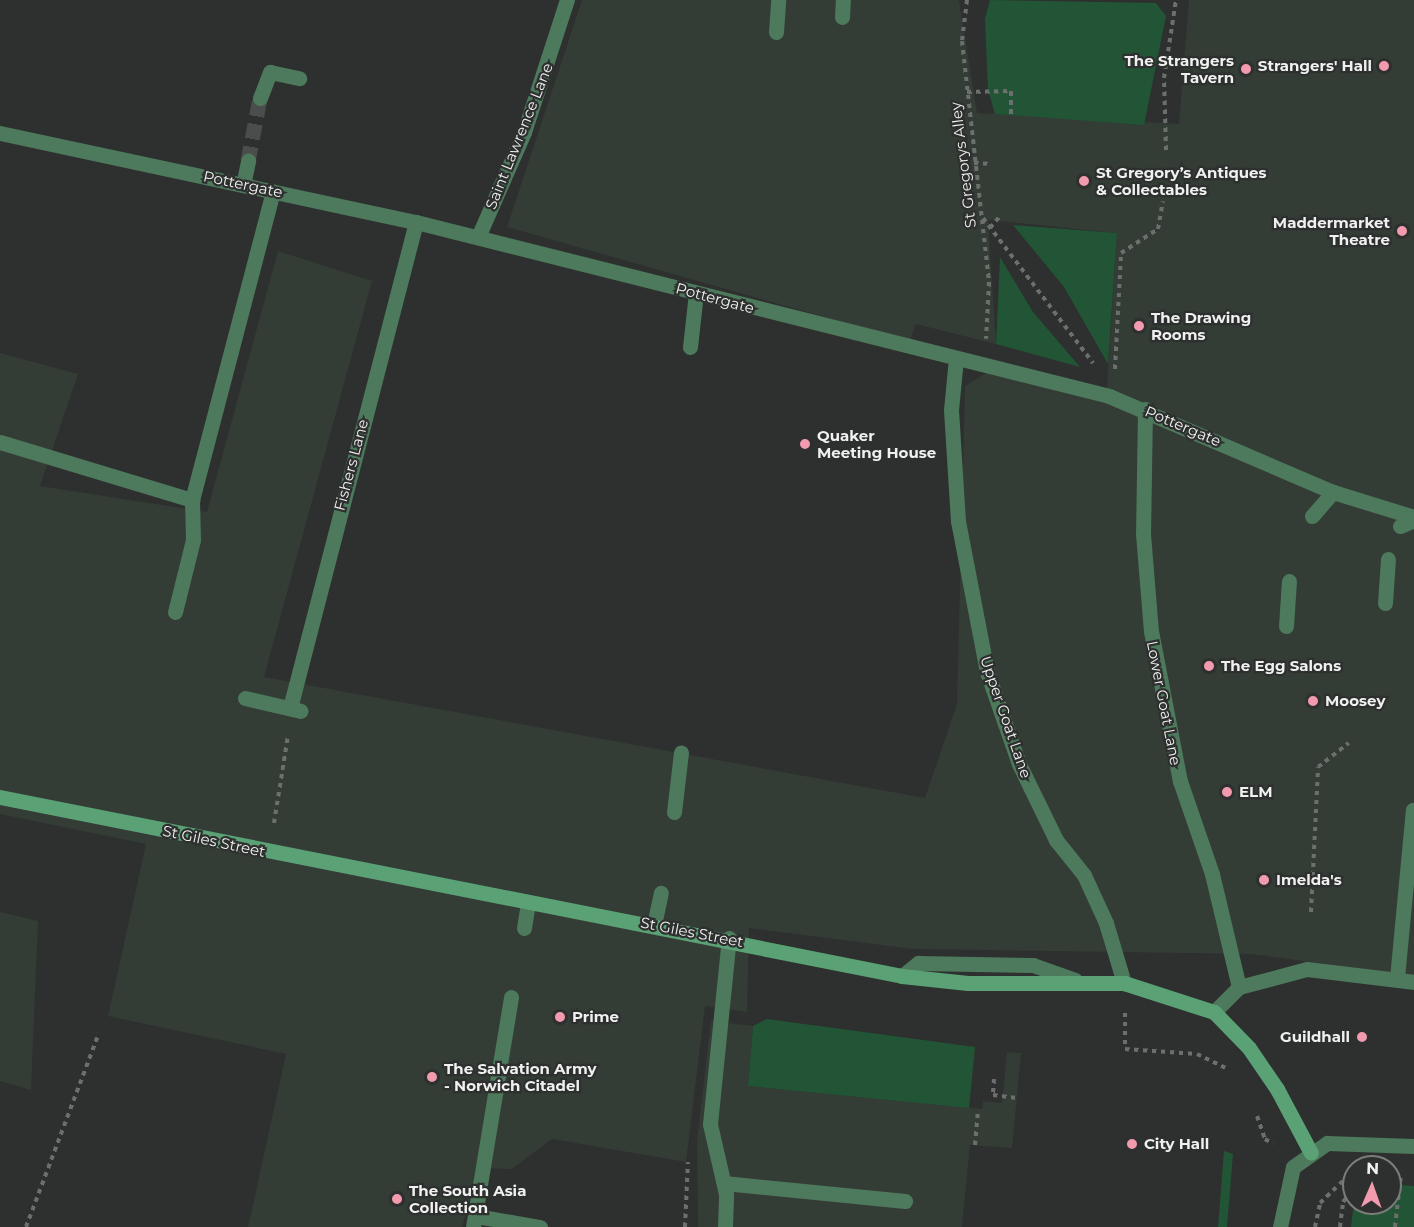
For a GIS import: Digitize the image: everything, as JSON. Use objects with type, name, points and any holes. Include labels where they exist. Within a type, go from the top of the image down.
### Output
[{"type":"street","name":"Saint Lawrence Lane","points":[[478,237],[524,132],[567,0]]},
{"type":"street","points":[[776,32],[778,0]]},
{"type":"street","points":[[842,17],[843,0]]},
{"type":"street","points":[[260,98],[270,72],[299,78]]},
{"type":"street","name":"Pottergate","points":[[0,133],[416,222],[1109,396],[1145,409],[1333,492],[1409,521]]},
{"type":"street","points":[[243,185],[249,161]]},
{"type":"street","points":[[176,612],[193,540],[192,501],[273,191]]},
{"type":"street","name":"Fishers Lane","points":[[295,709],[416,222]]},
{"type":"street","points":[[690,347],[696,293]]},
{"type":"street","name":"Upper Goat Lane","points":[[956,358],[951,410],[958,521],[987,672],[1019,764],[1056,840],[1084,875],[1106,923],[1124,983]]},
{"type":"street","name":"Lower Goat Lane","points":[[1145,409],[1143,534],[1151,631],[1180,781],[1212,874],[1239,987]]},
{"type":"street","points":[[0,442],[192,501]]},
{"type":"street","points":[[1312,516],[1333,492]]},
{"type":"street","points":[[1385,603],[1388,559]]},
{"type":"street","points":[[1286,626],[1288,581]]},
{"type":"street","points":[[245,698],[295,709]]},
{"type":"street","points":[[674,812],[681,752]]},
{"type":"street","name":"St Giles Street","points":[[0,796],[268,852],[729,938],[902,976],[968,982],[1075,980],[1124,983],[1214,1012]]},
{"type":"street","points":[[1397,978],[1413,810]]},
{"type":"street","points":[[654,924],[661,893]]},
{"type":"street","points":[[524,928],[528,902]]},
{"type":"street","points":[[725,1227],[724,1183],[710,1124],[729,938]]},
{"type":"street","points":[[1311,1153],[1272,1081],[1214,1012],[1239,987],[1307,969],[1397,978],[1414,982]]},
{"type":"street","points":[[511,998],[474,1222],[540,1227]]},
{"type":"street","points":[[1280,1227],[1293,1167],[1326,1143],[1355,1141],[1414,1146]]},
{"type":"street","points":[[724,1183],[905,1201]]},
{"type":"path","name":"St Gregorys Alley","points":[[967,0],[962,41],[974,163],[982,216],[987,327]]},
{"type":"path","points":[[1166,150],[1164,78],[1176,0]]},
{"type":"path","points":[[967,92],[1011,91],[1011,116]]},
{"type":"path","points":[[974,163],[992,164]]},
{"type":"path","points":[[1109,396],[1121,253],[1158,229],[1163,201]]},
{"type":"path","points":[[982,216],[1092,361],[1109,396]]},
{"type":"path","points":[[990,228],[1000,216]]},
{"type":"path","points":[[268,852],[285,773],[295,709]]},
{"type":"path","points":[[1311,912],[1318,767],[1350,743]]},
{"type":"path","points":[[1124,983],[1125,1049],[1197,1054],[1234,1072]]},
{"type":"path","points":[[26,1227],[99,1033]]},
{"type":"path","points":[[994,1079],[993,1095],[1017,1098]]},
{"type":"path","points":[[975,1145],[978,1108]]},
{"type":"path","points":[[1254,1108],[1265,1138],[1293,1167]]},
{"type":"path","points":[[1315,1227],[1329,1190],[1342,1181]]},
{"type":"path","points":[[1340,1227],[1342,1210]]},
{"type":"shaded area","points":[[582,0],[959,0],[977,113],[1179,124],[1189,0],[1414,0],[1414,976],[1252,954],[913,949],[749,928],[747,1012],[705,1006],[686,1162],[552,1139],[512,1169],[480,1168],[462,1227],[248,1227],[286,1054],[108,1016],[146,844],[0,814],[0,353],[78,374],[40,486],[207,512],[278,251],[372,281],[264,677],[925,798],[957,704],[965,386],[998,366],[1107,388],[1117,233],[988,220],[996,344],[916,324],[910,341],[507,227]]},
{"type":"shaded area","points":[[0,912],[38,921],[31,1090],[0,1081]]},
{"type":"shaded area","points":[[711,1021],[753,1026],[748,1086],[982,1109],[983,1101],[1002,1103],[1007,1052],[1021,1053],[1012,1148],[970,1145],[962,1227],[698,1227],[697,1141]]},
{"type":"green space","points":[[990,0],[1156,3],[1166,16],[1144,125],[995,114],[988,90],[985,19]]},
{"type":"green space","points":[[1013,225],[1117,233],[1108,364],[1064,287]]},
{"type":"green space","points":[[1000,257],[1033,312],[1080,367],[996,344]]},
{"type":"green space","points":[[767,1019],[975,1047],[969,1108],[748,1086],[753,1026]]},
{"type":"green space","points":[[1224,1151],[1233,1154],[1227,1227],[1218,1227]]},
{"type":"green space","points":[[1402,1185],[1414,1186],[1414,1227],[1351,1227],[1352,1215],[1402,1215]]},
{"type":"tunnel","points":[[248,161],[260,98]]},
{"type":"place","name":"Strangers' Hall","points":[[1384,66]]},
{"type":"place","name":"The Strangers Tavern","points":[[1246,69]]},
{"type":"place","name":"St Gregory’s Antiques & Collectables","points":[[1084,181]]},
{"type":"place","name":"Maddermarket Theatre","points":[[1402,231]]},
{"type":"place","name":"The Drawing Rooms","points":[[1139,326]]},
{"type":"place","name":"Quaker Meeting House","points":[[805,444]]},
{"type":"place","name":"The Egg Salons","points":[[1209,666]]},
{"type":"place","name":"Moosey","points":[[1313,701]]},
{"type":"place","name":"ELM","points":[[1227,792]]},
{"type":"place","name":"Imelda's","points":[[1264,880]]},
{"type":"place","name":"Prime","points":[[560,1017]]},
{"type":"place","name":"Guildhall","points":[[1362,1037]]},
{"type":"place","name":"The Salvation Army - Norwich Citadel","points":[[432,1077]]},
{"type":"place","name":"City Hall","points":[[1132,1144]]},
{"type":"place","name":"The South Asia Collection","points":[[397,1199]]}]
